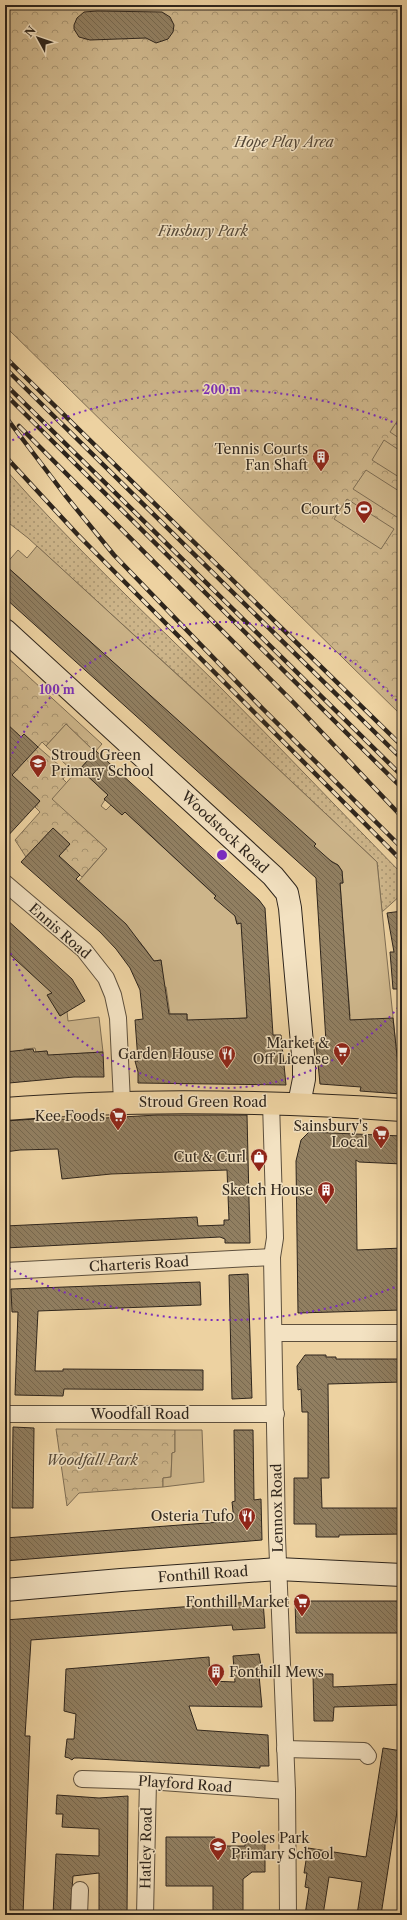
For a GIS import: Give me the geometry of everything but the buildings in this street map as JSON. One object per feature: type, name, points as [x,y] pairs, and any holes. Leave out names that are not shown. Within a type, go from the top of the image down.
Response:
[{"type":"main road","name":"Woodstock Road","points":[[5,630],[273,876],[287,893],[292,923],[304,1059],[304,1079],[299,1104]]},
{"type":"main road","name":"Stroud Green Road","points":[[5,1109],[122,1102],[271,1102],[402,1110]]},
{"type":"main road","name":"Fonthill Road","points":[[5,1590],[278,1569],[402,1575]]},
{"type":"street","name":"Ennis Road","points":[[5,883],[84,950],[106,978],[113,995],[118,1018],[122,1102]]},
{"type":"street","name":"Lennox Road","points":[[271,1102],[275,1238],[272,1257],[275,1333],[278,1569],[287,1791],[288,1915]]},
{"type":"street","name":"Charteris Road","points":[[5,1271],[272,1257]]},
{"type":"street","points":[[275,1333],[402,1333]]},
{"type":"street","name":"Woodfall Road","points":[[5,1414],[276,1414]]},
{"type":"street","points":[[285,1749],[364,1751],[368,1756]]},
{"type":"street","name":"Playford Road","points":[[82,1779],[148,1781],[287,1791]]},
{"type":"street","name":"Hatley Road","points":[[145,1915],[148,1781]]},
{"type":"street","points":[[79,1915],[80,1890]]},
{"type":"green space","name":"Finsbury Park","points":[[5,5],[402,5],[402,716],[5,326]]},
{"type":"green space","points":[[402,414],[402,440],[390,432]]},
{"type":"green space","points":[[384,440],[402,452],[402,479],[372,460]]},
{"type":"green space","points":[[5,469],[56,525],[241,708],[402,874],[402,894],[382,912],[377,862],[202,697],[28,538],[5,520]]},
{"type":"green space","points":[[366,470],[402,493],[402,516],[400,519],[353,489]]},
{"type":"green space","name":"Court 5","points":[[347,499],[394,529],[381,549],[334,519]]},
{"type":"green space","points":[[37,546],[208,703],[377,862],[396,1046],[374,1019],[346,1020],[350,1016],[340,883],[343,883],[342,871],[338,865],[312,849],[315,844],[5,565],[18,550],[27,558]]},
{"type":"green space","name":"Stroud Green Primary School","points":[[5,655],[102,744],[95,752],[66,724],[46,746],[42,742],[38,747],[68,773],[63,779],[67,783],[71,816],[107,849],[82,877],[59,856],[70,844],[53,828],[26,857],[15,840],[40,812],[35,807],[40,801],[26,788],[5,812],[5,782],[24,734],[19,740],[5,724]]},
{"type":"green space","points":[[66,724],[95,752],[80,769],[108,795],[101,806],[106,810],[111,805],[122,815],[125,812],[236,915],[237,924],[244,922],[247,1018],[209,1020],[188,1046],[187,1014],[170,1014],[166,987],[164,987],[161,960],[154,961],[128,929],[78,882],[107,849],[52,799],[75,773],[46,746]]},
{"type":"green space","points":[[5,950],[59,988],[48,995],[60,1016],[67,1011],[68,1021],[99,1017],[103,1052],[54,1055],[48,1058],[47,1051],[36,1052],[35,1048],[24,1049],[25,1058],[5,1054]]},
{"type":"green space","name":"Woodfall Park","points":[[56,1429],[175,1430],[175,1452],[172,1453],[171,1477],[163,1478],[163,1487],[79,1493],[67,1506]]},
{"type":"green space","points":[[175,1430],[202,1430],[204,1482],[163,1487],[163,1478],[171,1477],[172,1453],[175,1452]]},
{"type":"railway","points":[[5,357],[402,746]]},
{"type":"railway","points":[[5,368],[402,759]]},
{"type":"railway","points":[[5,384],[402,776]]},
{"type":"railway","points":[[5,394],[402,788]]},
{"type":"railway","points":[[5,416],[65,495],[114,555],[263,709],[402,848]]},
{"type":"railway","points":[[19,426],[294,703],[402,817]]},
{"type":"railway","points":[[5,456],[78,535],[402,861]]},
{"type":"place","name":"Tennis Courts Fan Shaft","points":[[321,472]]},
{"type":"place","name":"Court 5","points":[[364,524]]},
{"type":"place","name":"Stroud Green Primary School","points":[[38,778]]},
{"type":"place","name":"Market & Off License","points":[[342,1066]]},
{"type":"place","name":"Garden House","points":[[227,1069]]},
{"type":"place","name":"Kee Foods","points":[[118,1131]]},
{"type":"place","name":"Sainsbury's Local","points":[[381,1149]]},
{"type":"place","name":"Cut & Curl","points":[[259,1172]]},
{"type":"place","name":"Sketch House","points":[[326,1205]]},
{"type":"place","name":"Osteria Tufo","points":[[247,1531]]},
{"type":"place","name":"Fonthill Market","points":[[302,1617]]},
{"type":"place","name":"Fonthill Mews","points":[[216,1687]]},
{"type":"place","name":"Pooles Park Primary School","points":[[218,1861]]},
{"type":"park label","name":"Hope Play Area","points":[[284,142]]}]
